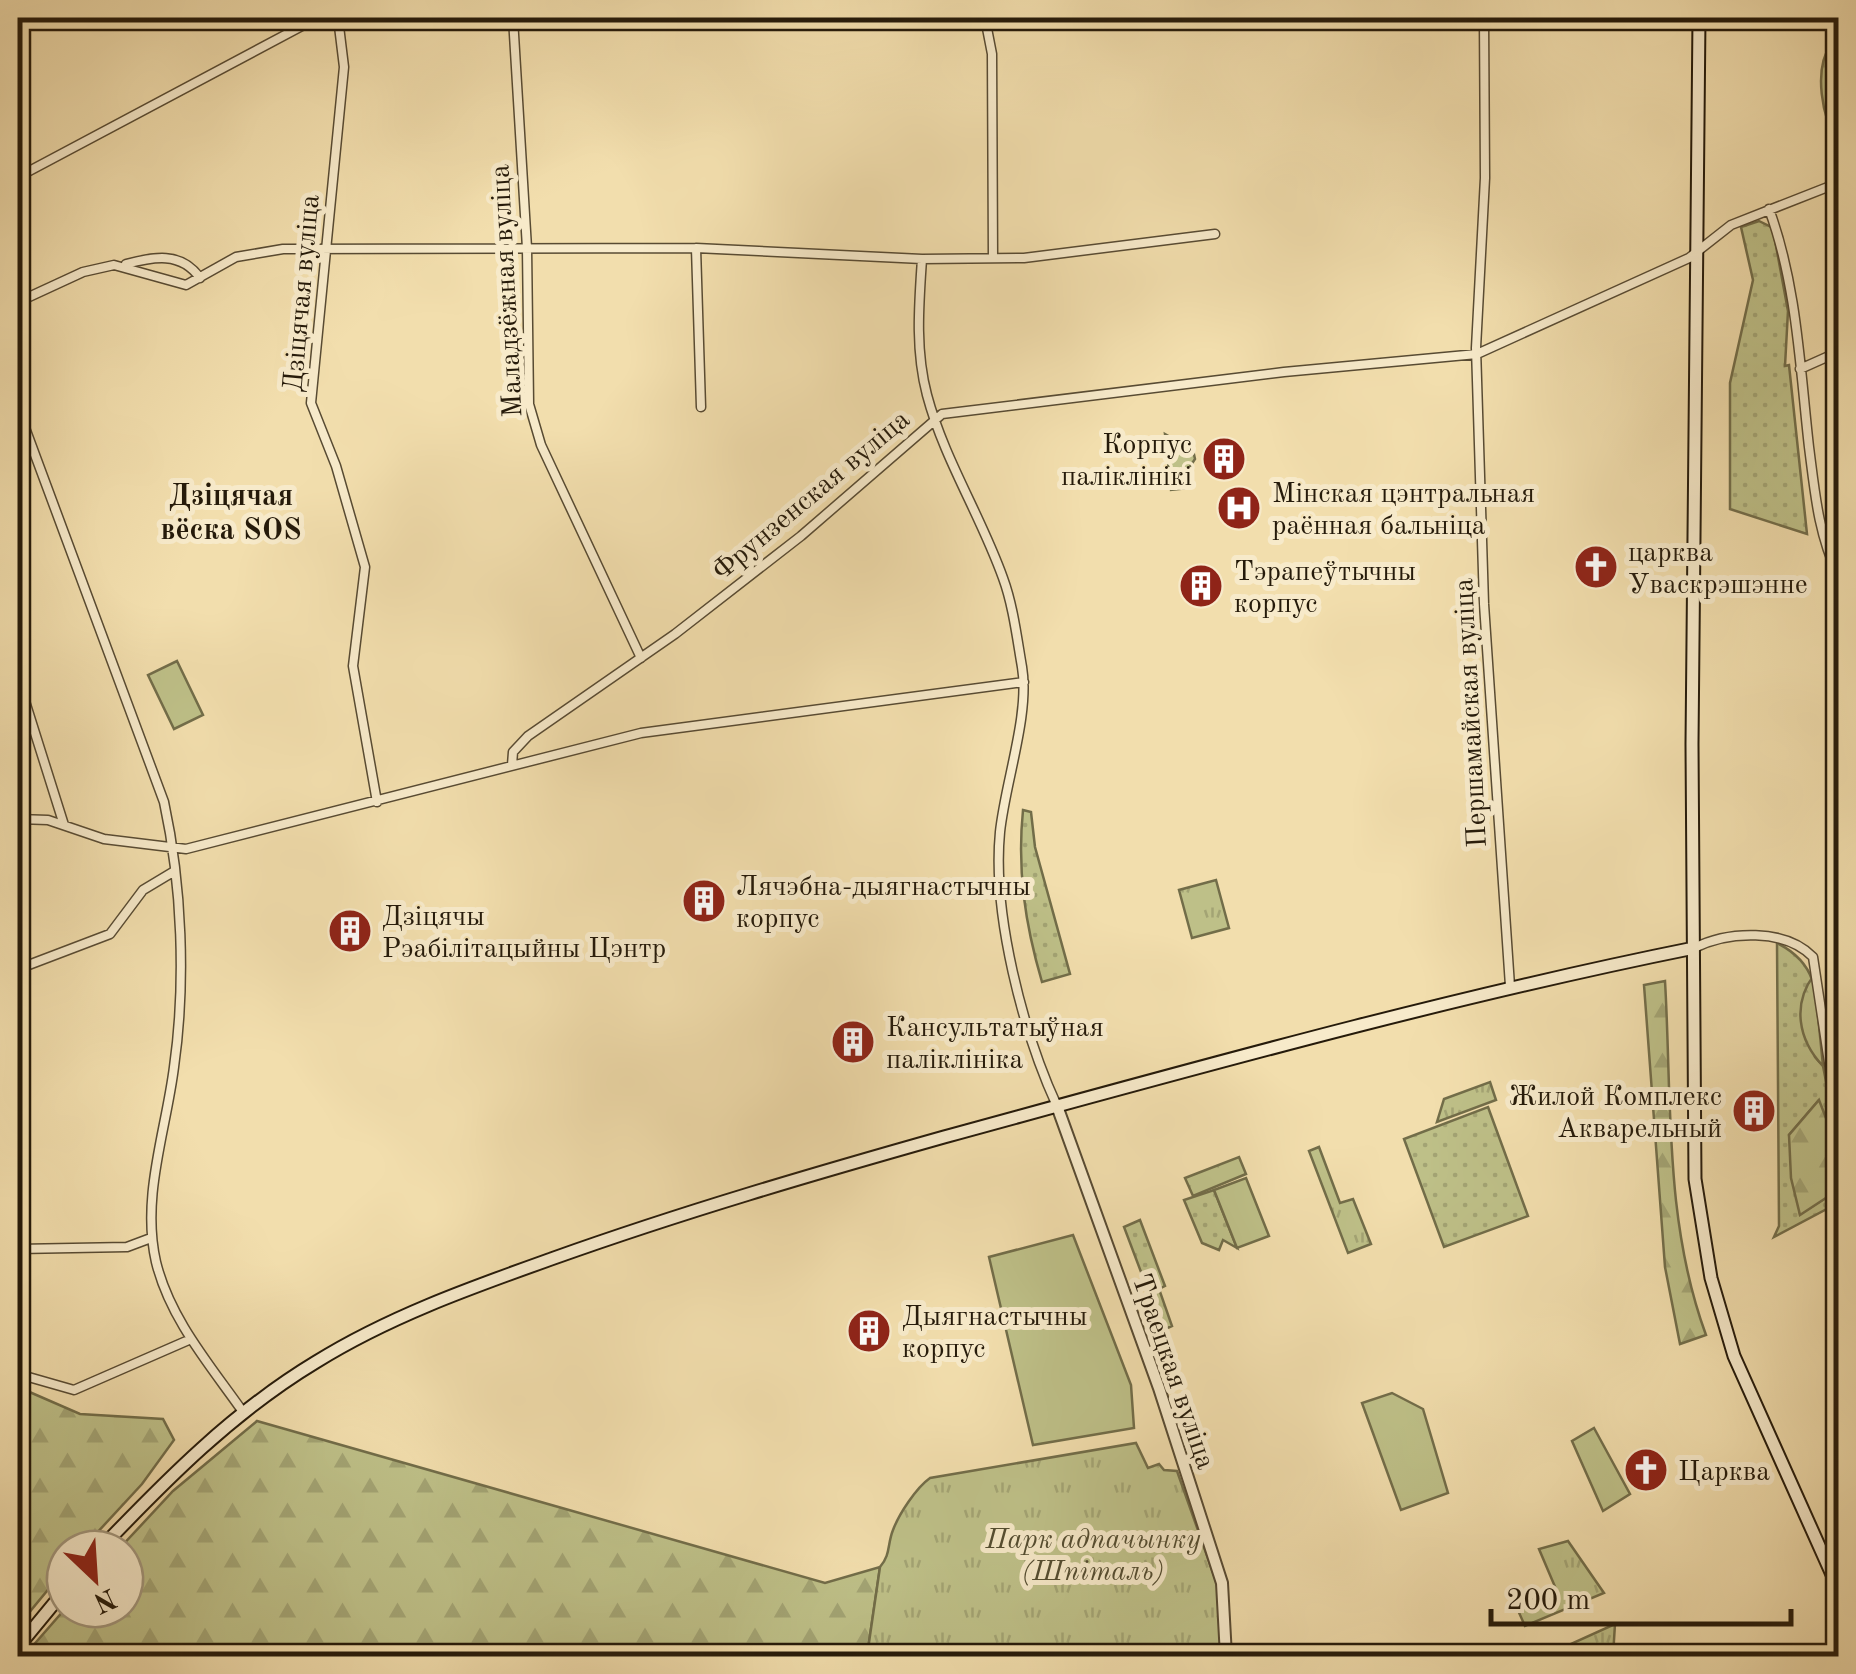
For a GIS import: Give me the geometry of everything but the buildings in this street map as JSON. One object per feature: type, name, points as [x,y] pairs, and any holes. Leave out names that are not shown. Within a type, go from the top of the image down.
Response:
[{"type":"main road","points":[[1699,18],[1693,1152],[1711,1278],[1734,1356],[1838,1588]]},
{"type":"main road","points":[[120,1529],[203,1444],[316,1362],[372,1331],[494,1279],[686,1212],[1058,1106],[1510,986],[1694,948]]},
{"type":"main road","points":[[18,1647],[45,1614]]},
{"type":"street","points":[[18,177],[317,18]]},
{"type":"street","name":"Дзіцячая вуліца","points":[[338,18],[344,67],[312,403],[336,466],[365,567],[353,666],[377,802]]},
{"type":"street","name":"Маладзёжная вуліца","points":[[513,18],[526,248],[528,394],[534,426],[641,658]]},
{"type":"street","points":[[985,18],[992,54],[993,258]]},
{"type":"street","name":"Першамайская вуліца","points":[[1484,18],[1485,178],[1477,354],[1484,604],[1510,986]]},
{"type":"street","name":"Фрунзенская вуліца","points":[[512,765],[514,752],[528,736],[641,658],[841,504],[936,418],[968,409],[1228,378],[1477,354],[1689,258],[1699,246],[1769,209],[1838,183]]},
{"type":"street","points":[[1769,209],[1784,256],[1821,539],[1838,575]]},
{"type":"street","points":[[121,265],[186,285],[248,253],[326,248],[696,248],[993,258],[1062,255],[1215,234]]},
{"type":"street","points":[[696,248],[701,407]]},
{"type":"street","points":[[18,302],[83,272],[169,258],[186,264],[200,278]]},
{"type":"street","points":[[922,258],[918,336],[926,392],[1002,574],[1024,682],[1000,836],[1000,891],[1009,951],[1058,1106]]},
{"type":"street","points":[[1800,369],[1838,352]]},
{"type":"street","points":[[18,409],[154,768],[171,850],[180,980],[176,1050],[153,1183],[151,1238],[171,1304],[243,1412]]},
{"type":"street","points":[[18,680],[64,825]]},
{"type":"street","points":[[18,819],[64,825],[104,839],[154,842],[171,850],[377,802],[641,733],[1024,682]]},
{"type":"street","points":[[18,969],[110,934],[143,890],[173,872]]},
{"type":"street","points":[[1694,948],[1714,938],[1748,936],[1790,940],[1813,958],[1838,1122]]},
{"type":"street","name":"Траецкая вуліца","points":[[1058,1106],[1159,1388],[1222,1582],[1226,1656]]},
{"type":"street","points":[[18,1248],[127,1247],[151,1238]]},
{"type":"street","points":[[18,1374],[74,1390],[115,1376],[191,1339]]},
{"type":"green space","points":[[1831,44],[1838,52],[1838,143],[1828,121],[1821,80]]},
{"type":"green space","points":[[1759,221],[1771,227],[1774,235],[1788,311],[1785,366],[1789,365],[1807,534],[1730,509],[1730,383],[1753,280],[1741,227]]},
{"type":"green space","points":[[1165,434],[1193,450],[1195,459],[1187,471],[1190,488],[1171,490]]},
{"type":"green space","points":[[177,661],[203,715],[174,729],[148,675]]},
{"type":"green space","points":[[1023,810],[1031,812],[1035,847],[1070,974],[1042,982],[1024,897]]},
{"type":"green space","points":[[1216,880],[1229,928],[1192,938],[1179,890]]},
{"type":"green space","points":[[1777,943],[1793,953],[1811,977],[1816,1006],[1815,1057],[1823,1066],[1838,1143],[1838,1149],[1818,1101],[1789,1135],[1800,1214],[1838,1190],[1838,1203],[1774,1237],[1779,1226]]},
{"type":"green space","points":[[1814,975],[1823,1066],[1808,1045],[1801,1022],[1803,998]]},
{"type":"green space","points":[[1665,981],[1676,1204],[1692,1292],[1706,1335],[1680,1344],[1665,1267],[1644,985]]},
{"type":"green space","points":[[1490,1082],[1496,1100],[1437,1122],[1444,1099]]},
{"type":"green space","points":[[1819,1100],[1838,1149],[1838,1190],[1800,1215],[1791,1178],[1789,1135]]},
{"type":"green space","points":[[1488,1107],[1528,1216],[1444,1247],[1404,1139]]},
{"type":"green space","points":[[1319,1147],[1340,1203],[1353,1199],[1371,1244],[1348,1253],[1309,1151]]},
{"type":"green space","points":[[1239,1157],[1246,1174],[1193,1196],[1185,1178]]},
{"type":"green space","points":[[1246,1178],[1269,1236],[1237,1248],[1214,1190]]},
{"type":"green space","points":[[1214,1190],[1237,1248],[1223,1240],[1219,1250],[1202,1243],[1184,1200]]},
{"type":"green space","points":[[1140,1220],[1165,1286],[1159,1289],[1172,1326],[1163,1330],[1124,1227]]},
{"type":"green space","points":[[1073,1235],[1131,1385],[1134,1428],[1033,1445],[989,1257]]},
{"type":"green space","points":[[18,1387],[80,1414],[163,1419],[174,1440],[142,1484],[100,1529],[45,1529],[45,1593],[18,1626]]},
{"type":"green space","points":[[1392,1393],[1423,1409],[1448,1493],[1401,1510],[1362,1403]]},
{"type":"green space","points":[[257,1421],[825,1583],[880,1567],[867,1656],[24,1656],[48,1629],[145,1629],[145,1529],[138,1529],[173,1491]]},
{"type":"green space","points":[[1594,1428],[1630,1494],[1603,1511],[1572,1441]]},
{"type":"green space","name":"Парк адпачынку (Шпіталь)","points":[[1136,1443],[1148,1468],[1159,1464],[1164,1470],[1177,1471],[1217,1584],[1221,1656],[867,1656],[880,1567],[893,1530],[908,1502],[930,1478]]},
{"type":"green space","points":[[1568,1541],[1604,1593],[1525,1626],[1516,1606],[1556,1589],[1539,1549]]},
{"type":"green space","points":[[1615,1624],[1613,1656],[1555,1656],[1553,1652]]},
{"type":"place","name":"Корпус паліклінікі","points":[[1224,459]]},
{"type":"place","name":"Мінская цэнтральная раённая бальніца","points":[[1239,508]]},
{"type":"place","name":"царква Уваскрэшэнне","points":[[1596,567]]},
{"type":"place","name":"Тэрапеўтычны корпус","points":[[1201,586]]},
{"type":"place","name":"Лячэбна-дыягнастычны корпус","points":[[704,901]]},
{"type":"place","name":"Дзіцячы Рэабілітацыйны Цэнтр","points":[[350,931]]},
{"type":"place","name":"Кансультатыўная паліклініка","points":[[853,1042]]},
{"type":"place","name":"Жилой Комплекс Акварельный","points":[[1754,1111]]},
{"type":"place","name":"Дыягнастычны корпус","points":[[869,1331]]},
{"type":"place","name":"Царква","points":[[1646,1470]]},
{"type":"district","name":"Дзіцячая вёска SOS","points":[[231,512]]}]
